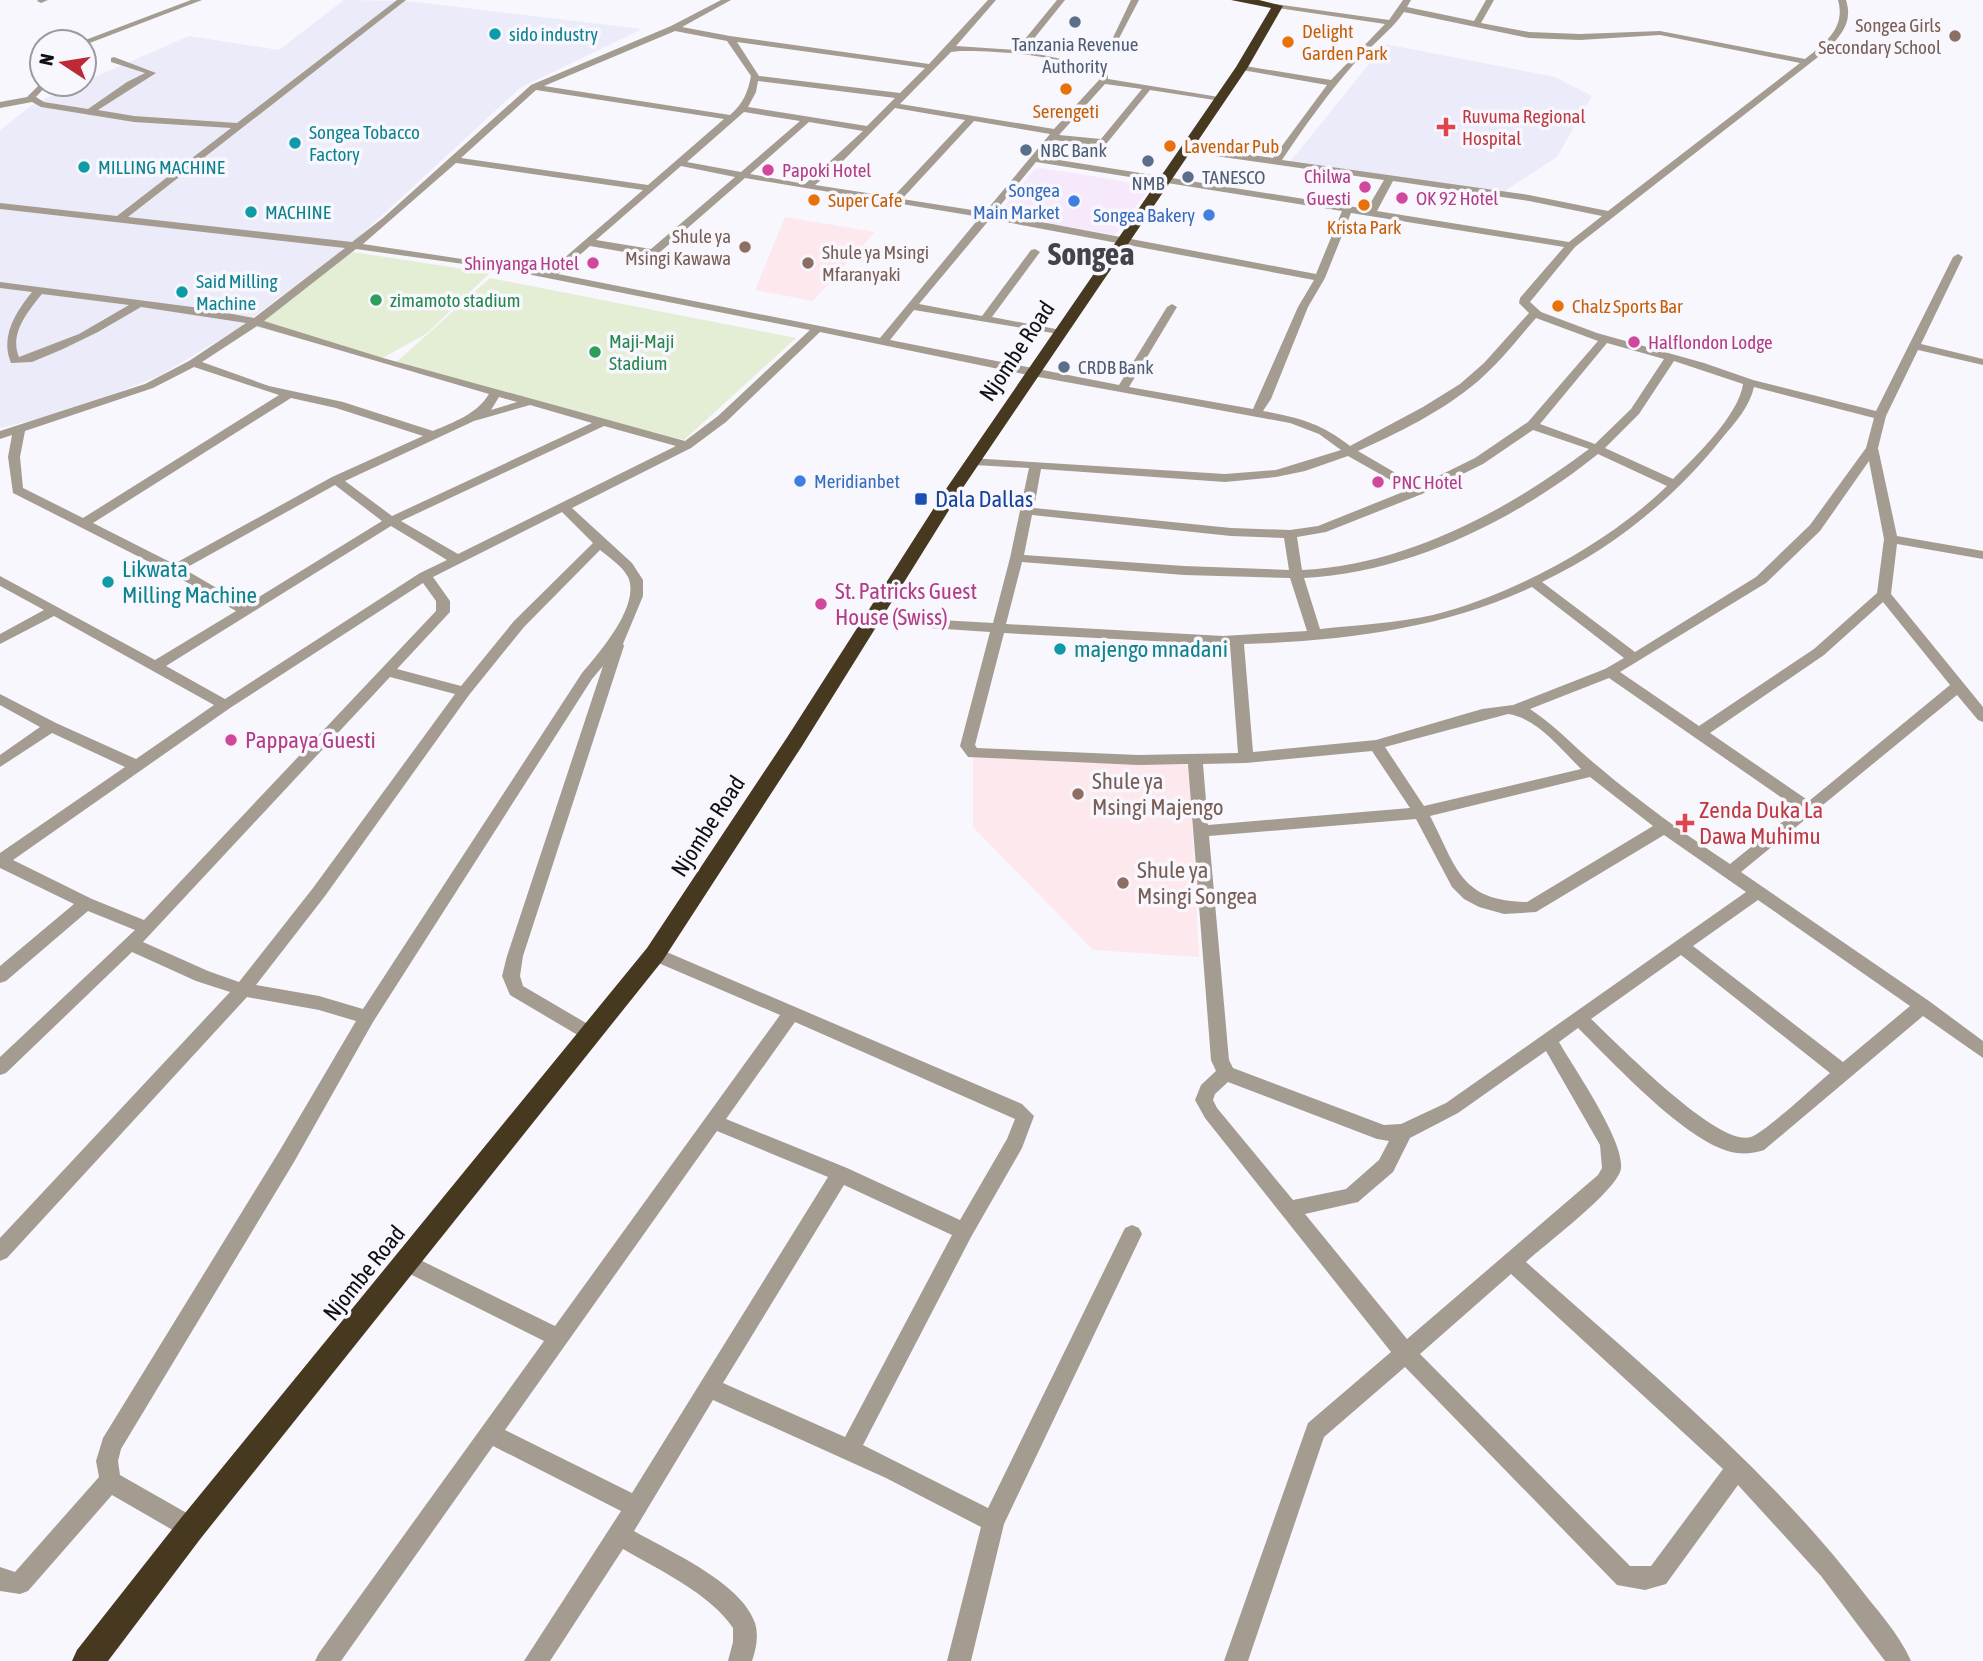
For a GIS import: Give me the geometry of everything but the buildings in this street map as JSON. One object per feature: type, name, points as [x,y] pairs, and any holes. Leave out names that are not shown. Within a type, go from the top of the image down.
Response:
[{"type":"highway","points":[[1236,0],[1278,6]]},
{"type":"highway","name":"Njombe Road","points":[[88,1661],[191,1528],[655,954],[974,461],[1187,149],[1278,6]]},
{"type":"street","points":[[98,37],[198,0]]},
{"type":"street","points":[[118,220],[402,0]]},
{"type":"street","points":[[0,435],[19,431],[149,386],[193,363],[256,322],[354,245],[534,87],[674,28],[727,0]]},
{"type":"street","points":[[807,187],[933,67],[992,0]]},
{"type":"street","points":[[1018,53],[1061,0]]},
{"type":"street","points":[[1112,44],[1135,0]]},
{"type":"street","points":[[1476,24],[1490,0]]},
{"type":"street","points":[[1842,0],[1846,19],[1844,26],[1810,62],[1571,245],[1525,298],[1524,303],[1534,314],[1605,339],[1749,382],[1880,416]]},
{"type":"street","points":[[1276,161],[1334,83],[1365,47],[1393,23],[1405,4],[1476,24],[1529,35],[1580,37],[1660,33],[1810,62]]},
{"type":"street","points":[[1278,6],[1393,23]]},
{"type":"street","points":[[674,28],[730,39],[933,67]]},
{"type":"street","points":[[550,275],[742,109],[752,92],[754,78],[730,39]]},
{"type":"street","points":[[883,341],[1054,134],[1106,76],[1100,69],[1018,53],[973,47],[948,50]]},
{"type":"street","points":[[90,112],[130,84],[152,73],[114,60]]},
{"type":"street","points":[[1242,66],[1334,83]]},
{"type":"street","points":[[754,78],[901,96]]},
{"type":"street","points":[[1103,81],[1221,98]]},
{"type":"street","points":[[534,87],[672,110],[734,117]]},
{"type":"street","points":[[892,106],[1098,143],[1104,141],[1147,88]]},
{"type":"street","points":[[0,105],[31,99],[41,104],[134,119],[239,126]]},
{"type":"street","points":[[742,109],[869,128]]},
{"type":"street","points":[[588,242],[652,253],[806,120]]},
{"type":"street","points":[[896,201],[970,120]]},
{"type":"street","points":[[1187,149],[1529,198],[1609,214]]},
{"type":"street","points":[[1034,159],[1571,245]]},
{"type":"street","points":[[454,160],[650,188]]},
{"type":"street","points":[[678,163],[807,187],[986,215],[1320,278]]},
{"type":"street","points":[[1371,212],[1390,178]]},
{"type":"street","points":[[0,206],[354,245],[550,275],[1033,373],[1255,413],[1311,425],[1418,491]]},
{"type":"street","points":[[1255,413],[1265,399],[1348,209]]},
{"type":"street","points":[[985,320],[1035,252]]},
{"type":"street","points":[[1036,465],[1017,558],[967,746],[973,753],[1125,760],[1246,758],[1376,745],[1482,714],[1516,709],[1610,672],[1761,580],[1815,528],[1872,448],[1880,416],[1958,257]]},
{"type":"street","points":[[0,285],[201,311],[256,322],[687,446]]},
{"type":"street","points":[[39,290],[10,327],[6,338],[5,347],[15,361],[28,360],[71,344],[99,330],[139,303]]},
{"type":"street","points":[[910,306],[1061,333]]},
{"type":"street","points":[[1122,389],[1172,307]]},
{"type":"street","points":[[974,461],[1252,478],[1304,468],[1351,452],[1434,406],[1471,381],[1534,314]]},
{"type":"street","points":[[146,928],[86,903],[0,861],[225,705],[425,576],[687,446],[722,419],[818,328]]},
{"type":"street","points":[[1026,511],[1231,532],[1290,534],[1321,529],[1418,491],[1479,461],[1532,425],[1605,339]]},
{"type":"street","points":[[1914,346],[1983,362]]},
{"type":"street","points":[[1017,558],[1207,572],[1296,575],[1335,572],[1388,561],[1508,509],[1541,491],[1622,427],[1645,398],[1670,358]]},
{"type":"street","points":[[193,363],[288,395],[340,405],[432,435]]},
{"type":"street","points":[[870,620],[996,630],[1237,640],[1315,634],[1444,616],[1533,581],[1621,528],[1675,485],[1729,421],[1746,394],[1749,382]]},
{"type":"street","points":[[464,422],[487,407],[496,392]]},
{"type":"street","points":[[85,523],[288,395]]},
{"type":"street","points":[[174,569],[336,480],[464,422],[532,401]]},
{"type":"street","points":[[156,666],[391,521],[605,421]]},
{"type":"street","points":[[1532,425],[1596,449],[1675,485]]},
{"type":"street","points":[[16,490],[14,457],[19,431]]},
{"type":"street","points":[[1698,733],[1754,698],[1831,643],[1884,594],[1891,539],[1872,448]]},
{"type":"street","points":[[336,480],[391,521],[456,559]]},
{"type":"street","points":[[0,495],[16,490],[174,569],[244,610]]},
{"type":"street","points":[[563,506],[627,566],[636,580],[636,596],[515,956],[512,976],[516,990],[592,1035]]},
{"type":"street","points":[[1290,534],[1296,575],[1315,634]]},
{"type":"street","points":[[1891,539],[1983,555]]},
{"type":"street","points":[[0,1252],[243,990],[464,692],[519,624],[600,543]]},
{"type":"street","points":[[0,1068],[146,928],[443,612],[443,601],[425,576]]},
{"type":"street","points":[[0,580],[225,705]]},
{"type":"street","points":[[1533,581],[1634,658]]},
{"type":"street","points":[[1884,594],[1983,717]]},
{"type":"street","points":[[0,640],[54,610]]},
{"type":"street","points":[[0,1578],[8,1583],[20,1583],[110,1482],[107,1461],[118,1432],[287,1156],[367,1017],[587,676],[620,638]]},
{"type":"street","points":[[1237,640],[1246,758]]},
{"type":"street","points":[[386,671],[464,692]]},
{"type":"street","points":[[1610,672],[1808,808]]},
{"type":"street","points":[[1731,873],[1808,808],[1863,768],[1957,687]]},
{"type":"street","points":[[0,699],[51,727],[136,766]]},
{"type":"street","points":[[1516,709],[1531,715],[1593,771],[1664,827],[1923,1006],[1983,1051]]},
{"type":"street","points":[[0,762],[51,727]]},
{"type":"street","points":[[1376,745],[1420,813],[1458,886],[1470,896],[1505,909],[1530,908],[1664,827]]},
{"type":"street","points":[[1195,759],[1220,1060],[1226,1073],[1373,1130],[1403,1132],[1452,1108],[1758,892]]},
{"type":"street","points":[[1201,831],[1420,813],[1593,771]]},
{"type":"street","points":[[0,976],[86,903]]},
{"type":"street","points":[[130,944],[202,976],[243,990],[319,1003],[367,1017]]},
{"type":"street","points":[[1681,946],[1843,1073]]},
{"type":"street","points":[[655,954],[1016,1109],[1024,1116],[1015,1142],[964,1231],[849,1451]]},
{"type":"street","points":[[1579,1018],[1676,1108],[1713,1136],[1733,1145],[1757,1144],[1923,1006]]},
{"type":"street","points":[[327,1661],[792,1012]]},
{"type":"street","points":[[1236,1661],[1316,1430],[1605,1181],[1612,1169],[1609,1144],[1548,1039]]},
{"type":"street","points":[[1226,1073],[1207,1090],[1204,1100],[1206,1105],[1406,1354],[1625,1577],[1645,1579],[1658,1576],[1737,1468]]},
{"type":"street","points":[[713,1122],[840,1174],[964,1231]]},
{"type":"street","points":[[1289,1209],[1351,1196],[1386,1166],[1403,1132]]},
{"type":"street","points":[[536,1661],[620,1535],[840,1174]]},
{"type":"street","points":[[959,1661],[993,1522],[1132,1234]]},
{"type":"street","points":[[1512,1262],[1737,1468],[1784,1517],[1843,1586],[1899,1661]]},
{"type":"street","points":[[407,1263],[560,1339]]},
{"type":"street","points":[[708,1387],[894,1470],[993,1522]]},
{"type":"street","points":[[491,1434],[636,1507]]},
{"type":"street","points":[[110,1482],[191,1528]]},
{"type":"street","points":[[620,1535],[686,1574],[735,1610],[744,1625],[744,1647],[740,1661]]},
{"type":"shaded area","points":[[344,0],[408,1],[642,29],[520,88],[351,244],[237,329],[161,375],[75,410],[0,428],[0,130],[35,103],[46,98],[98,98],[98,76],[189,36],[279,50]]},
{"type":"shaded area","name":"Ruvuma Regional Hospital","points":[[1385,44],[1555,77],[1592,96],[1557,157],[1503,192],[1290,162]]},
{"type":"shaded area","name":"Songea Main Market","points":[[1035,169],[1150,187],[1115,235],[997,215]]},
{"type":"shaded area","points":[[785,217],[875,232],[813,301],[755,290]]},
{"type":"shaded area","points":[[973,755],[1189,765],[1199,957],[1093,950],[973,827]]},
{"type":"green space","name":"zimamoto stadium","points":[[353,252],[490,273],[426,334],[379,360],[253,326]]},
{"type":"green space","name":"Maji-Maji Stadium","points":[[490,278],[796,338],[684,440],[392,366]]},
{"type":"place","name":"Tanzania Revenue Authority","points":[[1075,22]]},
{"type":"place","name":"sido industry","points":[[495,34]]},
{"type":"place","name":"Songea Girls Secondary School","points":[[1955,36]]},
{"type":"place","name":"Delight Garden Park","points":[[1288,42]]},
{"type":"place","name":"Serengeti","points":[[1066,89]]},
{"type":"place","name":"Ruvuma Regional Hospital","points":[[1446,127]]},
{"type":"place","name":"Songea Tobacco Factory","points":[[295,143]]},
{"type":"place","name":"Lavendar Pub","points":[[1170,146]]},
{"type":"place","name":"NBC Bank","points":[[1026,150]]},
{"type":"place","name":"NMB","points":[[1148,161]]},
{"type":"place","name":"MILLING MACHINE","points":[[84,167]]},
{"type":"place","name":"Papoki Hotel","points":[[768,170]]},
{"type":"place","name":"TANESCO","points":[[1188,177]]},
{"type":"place","name":"Chilwa Guesti","points":[[1365,187]]},
{"type":"place","name":"OK 92 Hotel","points":[[1402,198]]},
{"type":"place","name":"Super Cafe","points":[[814,200]]},
{"type":"place","name":"Songea Main Market","points":[[1074,201]]},
{"type":"place","name":"Krista Park","points":[[1364,205]]},
{"type":"place","name":"MACHINE","points":[[251,212]]},
{"type":"place","name":"Songea Bakery","points":[[1209,215]]},
{"type":"place","name":"Shule ya Msingi Kawawa","points":[[745,247]]},
{"type":"place","name":"Shinyanga Hotel","points":[[593,263]]},
{"type":"place","name":"Shule ya Msingi Mfaranyaki","points":[[808,263]]},
{"type":"place","name":"Said Milling Machine","points":[[182,292]]},
{"type":"place","name":"zimamoto stadium","points":[[376,300]]},
{"type":"place","name":"Chalz Sports Bar","points":[[1558,306]]},
{"type":"place","name":"Halflondon Lodge","points":[[1634,342]]},
{"type":"place","name":"Maji-Maji Stadium","points":[[595,352]]},
{"type":"place","name":"CRDB Bank","points":[[1064,367]]},
{"type":"place","name":"Meridianbet","points":[[800,481]]},
{"type":"place","name":"PNC Hotel","points":[[1378,482]]},
{"type":"place","name":"Dala Dallas","points":[[921,499]]},
{"type":"place","name":"Likwata Milling Machine","points":[[108,582]]},
{"type":"place","name":"St. Patricks Guest House (Swiss)","points":[[821,604]]},
{"type":"place","name":"majengo mnadani","points":[[1060,649]]},
{"type":"place","name":"Pappaya Guesti","points":[[231,740]]},
{"type":"place","name":"Shule ya Msingi Majengo","points":[[1078,794]]},
{"type":"place","name":"Zenda Duka La Dawa Muhimu","points":[[1685,823]]},
{"type":"place","name":"Shule ya Msingi Songea","points":[[1123,883]]},
{"type":"district","name":"Songea","points":[[1091,254]]}]
